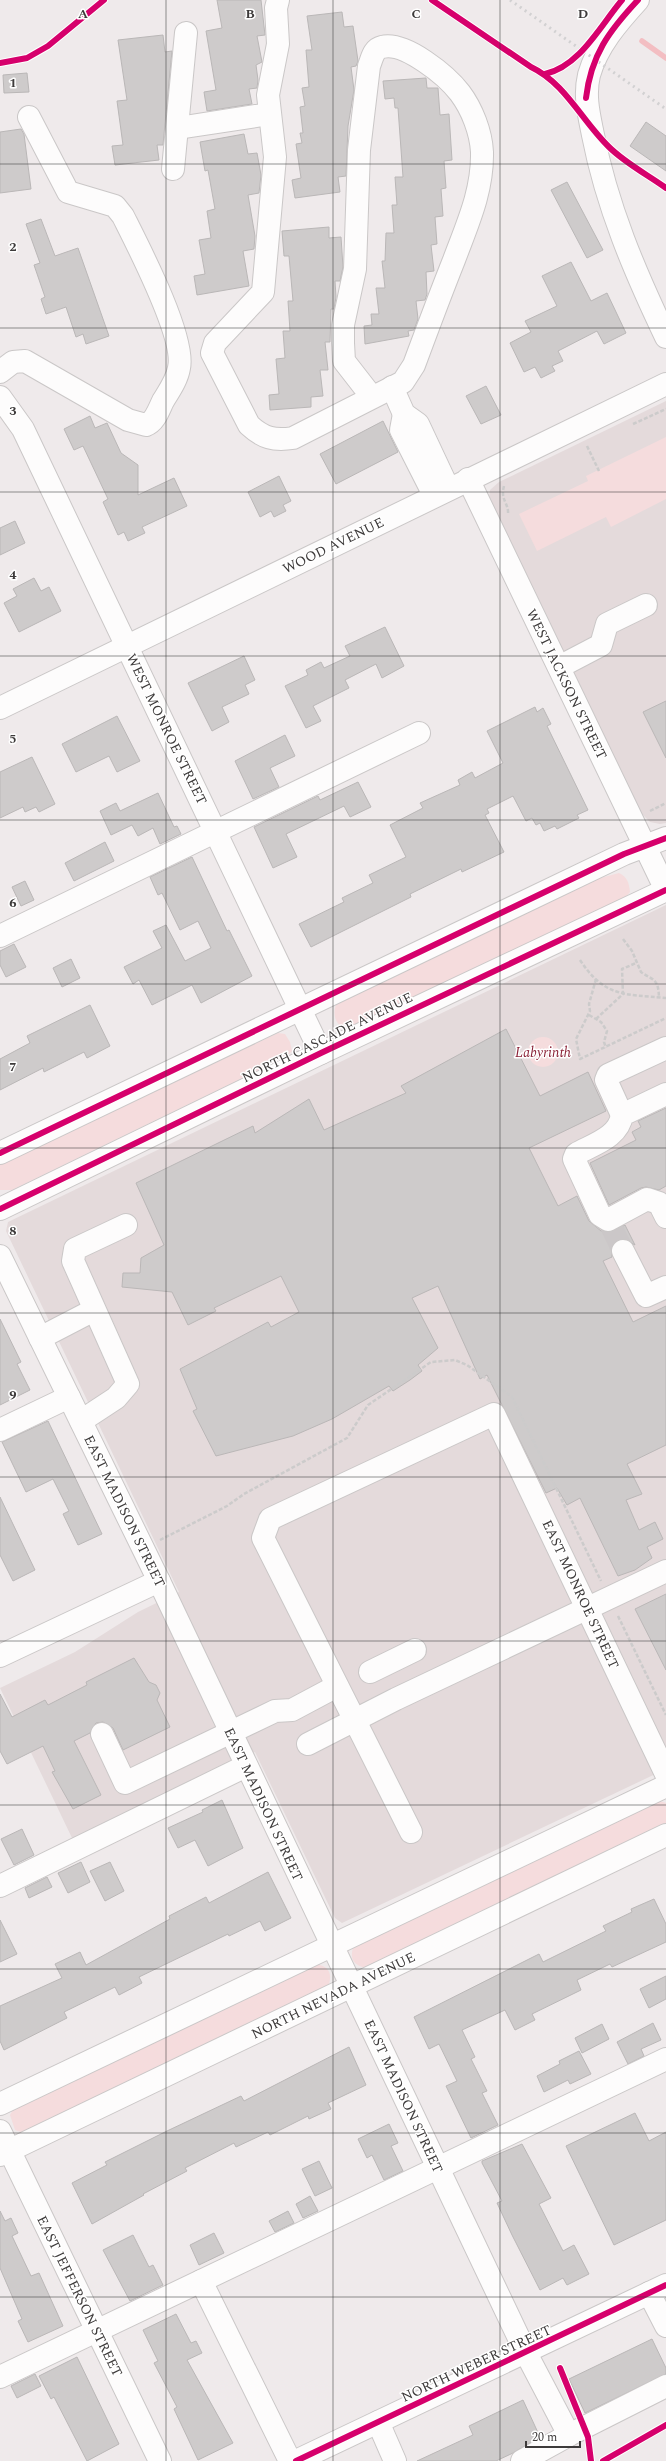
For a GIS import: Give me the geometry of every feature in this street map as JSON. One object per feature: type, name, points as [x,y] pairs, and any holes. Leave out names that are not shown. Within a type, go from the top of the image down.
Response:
[{"type":"street","points":[[278,0],[276,8],[278,44],[268,95],[275,158],[263,292],[215,343],[212,353],[249,425],[266,438],[278,440],[293,438],[403,382],[414,365],[478,196],[482,152],[478,131],[471,112],[451,83],[408,51],[393,46],[381,47],[373,53],[369,66],[359,150],[355,269],[343,325],[344,361],[372,397]]},
{"type":"street","points":[[638,0],[623,17],[601,48],[589,77],[586,98],[599,167],[618,227],[666,337]]},
{"type":"street","points":[[174,169],[186,33]]},
{"type":"street","points":[[178,128],[269,114]]},
{"type":"street","points":[[0,372],[13,362],[25,361],[128,420],[146,425],[153,420],[175,381],[180,367],[178,350],[166,307],[124,216],[115,206],[68,192],[29,117]]},
{"type":"street","name":"WOOD AVENUE","points":[[0,708],[441,492],[666,384]]},
{"type":"street","points":[[392,387],[404,414],[401,430],[441,492]]},
{"type":"street","name":"WEST MONROE STREET","points":[[4,402],[23,429],[216,830],[321,1053]]},
{"type":"street","name":"WEST JACKSON STREET","points":[[468,479],[666,890]]},
{"type":"street","points":[[559,667],[601,645],[607,624],[646,605]]},
{"type":"street","points":[[0,936],[216,830],[419,733]]},
{"type":"street","points":[[0,1153],[299,1008],[644,846],[666,838]]},
{"type":"street","name":"NORTH CASCADE AVENUE","points":[[0,1209],[321,1053],[666,890]]},
{"type":"street","points":[[666,1048],[608,1075],[606,1080],[622,1115],[616,1132],[576,1154],[574,1159],[600,1215],[609,1223],[647,1199],[659,1203],[666,1218]]},
{"type":"street","points":[[622,1115],[666,1094]]},
{"type":"street","points":[[81,1421],[116,1398],[128,1384],[94,1310],[87,1290],[72,1262],[75,1248],[126,1225]]},
{"type":"street","points":[[623,1251],[646,1296],[666,1286]]},
{"type":"street","name":"EAST MADISON STREET","points":[[0,1256],[159,1581],[331,1946],[526,2353],[569,2435]]},
{"type":"street","points":[[40,1338],[94,1310]]},
{"type":"street","points":[[0,1430],[69,1397]]},
{"type":"street","name":"EAST MONROE STREET","points":[[337,1686],[263,1538],[270,1519],[494,1414],[666,1774]]},
{"type":"street","points":[[308,1744],[354,1720],[666,1571]]},
{"type":"street","points":[[0,1656],[159,1581]]},
{"type":"street","points":[[370,1672],[415,1650]]},
{"type":"street","points":[[102,1734],[126,1783],[275,1711],[292,1710],[337,1686],[411,1832]]},
{"type":"street","points":[[0,1886],[246,1766]]},
{"type":"street","points":[[0,2104],[666,1786]]},
{"type":"street","name":"NORTH NEVADA AVENUE","points":[[3,2145],[351,1986],[666,1835]]},
{"type":"street","points":[[0,2377],[666,2059]]},
{"type":"street","name":"EAST JEFFERSON STREET","points":[[3,2145],[97,2331],[160,2461]]},
{"type":"street","points":[[201,2281],[290,2461]]},
{"type":"street","points":[[658,2289],[666,2326]]},
{"type":"street","name":"NORTH WEBER STREET","points":[[296,2461],[658,2289]]},
{"type":"street","points":[[522,2461],[569,2435],[666,2386]]},
{"type":"street","points":[[378,2422],[395,2461]]},
{"type":"path","points":[[630,426],[666,409]]},
{"type":"path","points":[[580,449],[594,442]]},
{"type":"path","points":[[587,446],[598,471]]},
{"type":"path","points":[[508,522],[508,510],[502,496],[504,485],[511,482]]},
{"type":"path","points":[[645,813],[666,803]]},
{"type":"path","points":[[623,939],[632,951],[641,972],[652,976],[659,987],[659,997]]},
{"type":"path","points":[[580,960],[591,976],[614,992],[666,998]]},
{"type":"path","points":[[596,1019],[623,994],[622,969],[636,963]]},
{"type":"path","points":[[596,979],[590,999],[589,1015],[576,1039],[580,1059],[606,1048],[666,1018]]},
{"type":"path","points":[[589,1015],[596,1019],[607,1030],[604,1042],[606,1048]]},
{"type":"path","points":[[157,1541],[227,1506],[244,1494],[348,1438],[368,1405],[431,1362],[455,1360],[467,1366],[512,1397],[666,1715]]},
{"type":"shaded area","points":[[666,401],[666,823],[660,824],[650,822],[640,812],[489,498],[490,490],[499,482]]},
{"type":"shaded area","points":[[666,905],[666,1769],[342,1923],[335,1918],[255,1752],[73,1840],[0,1688],[75,1652],[138,1612],[179,1592],[6,1231],[8,1222]]},
{"type":"green space","points":[[666,437],[666,499],[611,527],[606,517],[537,551],[519,514],[588,481],[586,476]]},
{"type":"green space","points":[[619,873],[626,878],[629,885],[630,892],[625,898],[352,1028],[342,1027],[336,1021],[335,1007],[337,1002],[589,881]]},
{"type":"green space","points":[[278,1033],[285,1034],[290,1042],[292,1051],[286,1057],[12,1190],[0,1190],[0,1164]]},
{"type":"green space","name":"Labyrinth","points":[[543,1037],[554,1041],[558,1052],[554,1063],[543,1067],[532,1063],[528,1052],[532,1041]]},
{"type":"green space","points":[[657,1800],[666,1803],[666,1826],[367,1968],[356,1964],[352,1958],[354,1946]]},
{"type":"green space","points":[[315,1964],[324,1966],[329,1971],[330,1978],[328,1987],[24,2133],[15,2130],[10,2115],[14,2108]]},
{"type":"building","points":[[217,0],[261,0],[265,35],[257,36],[262,62],[256,65],[258,80],[257,88],[249,89],[252,104],[207,111],[204,92],[216,90],[206,31],[222,28]]},
{"type":"building","points":[[342,12],[344,27],[353,26],[358,61],[356,66],[351,67],[354,90],[348,126],[346,176],[338,177],[340,192],[295,198],[292,180],[301,178],[296,144],[302,143],[300,133],[303,133],[300,107],[305,106],[302,88],[309,87],[306,50],[312,50],[307,16]]},
{"type":"building","points":[[163,35],[165,52],[172,51],[163,145],[157,145],[159,160],[115,165],[112,146],[123,145],[117,101],[127,100],[118,40]]},
{"type":"building","points":[[27,73],[29,92],[4,93],[3,75]]},
{"type":"building","points":[[426,78],[427,88],[438,88],[440,115],[449,114],[452,160],[444,161],[446,188],[441,189],[443,216],[435,217],[437,244],[431,245],[434,271],[426,272],[427,294],[425,300],[416,301],[418,319],[414,330],[408,331],[409,336],[365,344],[364,326],[372,325],[371,314],[379,314],[376,288],[385,288],[382,261],[385,261],[386,233],[394,233],[392,205],[397,205],[395,177],[403,177],[398,108],[395,108],[394,98],[385,99],[383,81]]},
{"type":"building","points":[[646,122],[666,136],[666,171],[630,146]]},
{"type":"building","points":[[21,129],[24,134],[31,189],[0,193],[0,132]]},
{"type":"building","points":[[244,134],[248,154],[257,153],[261,175],[259,193],[248,195],[255,236],[254,249],[243,251],[249,286],[197,295],[194,276],[205,274],[199,240],[211,238],[207,211],[215,209],[208,170],[205,171],[200,142]]},
{"type":"building","points":[[567,182],[603,250],[587,258],[551,190]]},
{"type":"building","points":[[41,219],[55,256],[78,248],[109,336],[86,344],[83,334],[76,337],[66,307],[46,314],[41,299],[45,297],[34,265],[40,263],[26,224]]},
{"type":"building","points":[[329,227],[329,238],[341,237],[343,267],[340,281],[335,281],[336,297],[334,309],[331,309],[330,342],[325,342],[328,370],[320,370],[323,396],[311,397],[311,407],[270,410],[269,395],[279,394],[276,359],[285,358],[283,331],[290,331],[288,301],[293,301],[289,256],[284,256],[282,231]]},
{"type":"building","points":[[571,262],[591,301],[607,293],[626,333],[604,344],[597,331],[558,351],[563,361],[552,366],[555,371],[541,378],[535,367],[524,372],[510,343],[531,332],[525,321],[557,306],[542,276]]},
{"type":"building","points":[[486,386],[501,415],[481,424],[466,396]]},
{"type":"building","points":[[90,416],[95,428],[107,423],[121,453],[138,465],[138,495],[174,478],[187,506],[142,527],[145,533],[128,541],[124,532],[118,535],[103,502],[108,499],[83,446],[74,450],[64,429]]},
{"type":"building","points":[[383,421],[398,452],[336,484],[320,454]]},
{"type":"building","points":[[279,476],[291,501],[283,505],[286,511],[274,517],[271,511],[260,517],[248,492]]},
{"type":"building","points":[[15,521],[25,543],[0,555],[0,528]]},
{"type":"building","points":[[34,578],[41,591],[49,587],[61,611],[19,632],[4,603],[17,596],[13,589]]},
{"type":"building","points":[[385,627],[404,666],[382,678],[376,664],[345,680],[349,688],[313,706],[321,721],[306,728],[285,686],[308,675],[306,670],[321,662],[324,668],[350,656],[345,646]]},
{"type":"building","points":[[244,656],[255,680],[245,685],[249,694],[222,707],[229,722],[212,731],[188,683]]},
{"type":"building","points":[[666,701],[666,758],[643,712]]},
{"type":"building","points":[[535,707],[537,712],[543,708],[551,724],[547,726],[588,810],[577,815],[579,818],[557,829],[555,826],[544,831],[540,823],[536,825],[532,818],[526,821],[513,796],[487,809],[489,813],[485,815],[504,852],[462,872],[461,869],[410,894],[411,897],[311,947],[299,924],[344,902],[342,898],[373,883],[369,875],[406,857],[390,825],[423,808],[420,803],[460,785],[458,780],[472,772],[475,778],[503,763],[487,731]]},
{"type":"building","points":[[117,716],[140,761],[117,772],[109,756],[76,772],[62,744]]},
{"type":"building","points":[[285,735],[295,756],[270,768],[279,787],[253,799],[235,761]]},
{"type":"building","points":[[32,757],[55,804],[39,812],[36,807],[25,812],[23,807],[0,818],[0,772]]},
{"type":"building","points":[[358,782],[371,807],[350,817],[344,806],[286,834],[297,857],[273,868],[254,827],[318,796],[320,800]]},
{"type":"building","points":[[158,793],[174,827],[177,826],[181,834],[160,844],[153,828],[138,836],[132,825],[111,835],[100,811],[116,803],[120,811]]},
{"type":"building","points":[[105,842],[114,861],[74,881],[65,863]]},
{"type":"building","points":[[192,857],[227,931],[229,930],[252,976],[201,1003],[192,985],[152,1005],[139,980],[133,984],[124,967],[162,948],[153,931],[166,925],[185,961],[211,948],[198,921],[180,930],[162,893],[158,895],[150,877]]},
{"type":"building","points":[[25,881],[34,900],[21,906],[12,887]]},
{"type":"building","points":[[14,944],[26,967],[6,977],[0,965],[0,951]]},
{"type":"building","points":[[71,959],[80,978],[62,987],[53,968]]},
{"type":"building","points":[[90,1005],[110,1046],[87,1058],[84,1052],[44,1072],[43,1068],[0,1090],[0,1059],[30,1043],[27,1036]]},
{"type":"building","points":[[506,1029],[540,1096],[588,1072],[606,1111],[529,1148],[558,1206],[577,1196],[589,1221],[601,1231],[614,1231],[625,1225],[635,1245],[624,1239],[618,1240],[612,1245],[612,1257],[603,1261],[633,1322],[666,1306],[666,1445],[627,1464],[642,1494],[626,1500],[639,1530],[655,1522],[663,1539],[647,1547],[652,1558],[635,1570],[618,1576],[580,1498],[567,1505],[557,1488],[546,1493],[487,1375],[480,1379],[438,1286],[412,1298],[438,1348],[418,1365],[422,1371],[393,1391],[389,1386],[332,1419],[293,1436],[216,1456],[193,1411],[197,1409],[180,1369],[268,1322],[271,1327],[299,1312],[281,1276],[214,1308],[216,1311],[188,1325],[172,1292],[122,1287],[123,1273],[140,1273],[141,1258],[164,1245],[136,1183],[253,1126],[255,1133],[309,1099],[324,1130],[406,1093],[401,1086]]},
{"type":"building","points":[[666,1108],[666,1186],[659,1190],[646,1187],[641,1188],[609,1205],[590,1163],[636,1140],[632,1132],[641,1127],[638,1121]]},
{"type":"building","points":[[0,1319],[21,1362],[17,1364],[30,1390],[0,1405]]},
{"type":"building","points":[[48,1421],[102,1534],[78,1545],[63,1514],[69,1511],[53,1479],[26,1492],[2,1442]]},
{"type":"building","points":[[0,1497],[35,1570],[13,1581],[0,1555]]},
{"type":"building","points":[[666,1594],[666,1670],[635,1609]]},
{"type":"building","points":[[134,1658],[149,1682],[156,1685],[160,1693],[157,1700],[170,1727],[123,1750],[113,1728],[103,1722],[96,1723],[90,1733],[74,1741],[101,1795],[73,1809],[52,1772],[55,1771],[43,1746],[7,1764],[0,1751],[0,1694],[12,1717],[45,1700],[48,1705],[87,1685],[86,1682]]},
{"type":"building","points":[[222,1800],[243,1848],[208,1866],[195,1840],[178,1848],[168,1828],[203,1812],[202,1810]]},
{"type":"building","points":[[22,1829],[34,1855],[14,1865],[1,1839]]},
{"type":"building","points":[[81,1862],[90,1882],[68,1893],[58,1873]]},
{"type":"building","points":[[110,1862],[124,1891],[105,1901],[90,1871]]},
{"type":"building","points":[[268,1872],[291,1918],[265,1931],[260,1921],[229,1936],[228,1934],[139,1977],[142,1983],[119,1995],[115,1987],[64,2012],[67,2018],[4,2050],[0,2041],[0,2006],[62,1978],[55,1964],[80,1952],[86,1965],[170,1919],[169,1916],[206,1897],[209,1903]]},
{"type":"building","points":[[47,1877],[52,1887],[29,1898],[25,1888]]},
{"type":"building","points":[[654,1899],[666,1924],[666,1942],[612,1967],[610,1964],[577,1980],[581,1990],[532,2014],[535,2020],[515,2030],[505,2010],[462,2030],[475,2057],[471,2059],[487,2091],[482,2093],[498,2125],[471,2138],[446,2086],[457,2081],[439,2044],[429,2049],[414,2017],[539,1954],[543,1962],[606,1931],[603,1926],[632,1912],[631,1909]]},
{"type":"building","points":[[0,1920],[17,1954],[0,1962]]},
{"type":"building","points":[[666,1976],[666,1999],[649,2008],[640,1989]]},
{"type":"building","points":[[653,2023],[661,2040],[641,2049],[644,2056],[628,2064],[617,2042]]},
{"type":"building","points":[[602,2024],[609,2039],[582,2053],[575,2038]]},
{"type":"building","points":[[349,2047],[366,2085],[328,2103],[331,2109],[309,2119],[308,2116],[270,2135],[268,2132],[236,2147],[234,2143],[185,2168],[187,2171],[143,2194],[144,2195],[92,2224],[72,2183],[107,2165],[105,2162],[167,2131],[241,2096],[244,2101]]},
{"type":"building","points":[[579,2051],[591,2074],[570,2084],[568,2080],[544,2092],[537,2076],[560,2064],[559,2061]]},
{"type":"building","points":[[635,2113],[649,2141],[666,2132],[666,2220],[614,2245],[566,2146]]},
{"type":"building","points":[[389,2124],[398,2143],[391,2146],[403,2171],[384,2180],[372,2155],[367,2158],[358,2139]]},
{"type":"building","points":[[522,2144],[551,2198],[539,2204],[563,2251],[574,2245],[589,2274],[567,2285],[563,2278],[540,2290],[497,2203],[502,2201],[482,2163],[482,2161]]},
{"type":"building","points":[[319,2161],[332,2188],[315,2196],[302,2169]]},
{"type":"building","points":[[310,2196],[318,2211],[303,2218],[296,2204]]},
{"type":"building","points":[[0,2211],[5,2221],[11,2218],[18,2233],[12,2236],[31,2276],[39,2273],[63,2326],[28,2342],[18,2321],[22,2319],[0,2268]]},
{"type":"building","points":[[288,2211],[294,2223],[275,2232],[269,2221]]},
{"type":"building","points":[[214,2233],[224,2253],[199,2265],[190,2245]]},
{"type":"building","points":[[133,2235],[149,2267],[153,2265],[163,2285],[130,2301],[103,2250]]},
{"type":"building","points":[[176,2314],[191,2343],[196,2341],[202,2353],[187,2360],[233,2443],[198,2460],[174,2409],[177,2407],[154,2363],[158,2361],[143,2330]]},
{"type":"building","points":[[652,2339],[666,2368],[666,2374],[585,2413],[569,2379]]},
{"type":"building","points":[[77,2357],[119,2444],[87,2461],[54,2397],[51,2399],[39,2376]]},
{"type":"building","points":[[35,2374],[41,2386],[17,2398],[11,2386]]},
{"type":"building","points":[[523,2400],[540,2437],[513,2453],[496,2461],[417,2461],[473,2435],[469,2426]]},
{"type":"waterway","points":[[642,41],[666,58]]},
{"type":"tunnel","points":[[611,1226],[623,1251]]},
{"type":"railway","points":[[510,0],[666,109]]},
{"type":"cycle path","points":[[0,63],[27,58],[48,46],[104,0]]},
{"type":"cycle path","points":[[432,0],[543,74],[564,92],[599,137],[615,153],[666,188]]},
{"type":"cycle path","points":[[545,74],[557,70],[569,63],[579,54],[622,0]]},
{"type":"cycle path","points":[[586,98],[592,69],[603,44],[618,22],[638,0]]},
{"type":"cycle path","points":[[0,1153],[624,854],[666,838]]},
{"type":"cycle path","points":[[0,1209],[321,1053],[666,890]]},
{"type":"cycle path","points":[[296,2461],[666,2285]]},
{"type":"cycle path","points":[[560,2368],[588,2437],[591,2461]]},
{"type":"cycle path","points":[[603,2461],[666,2425]]}]
